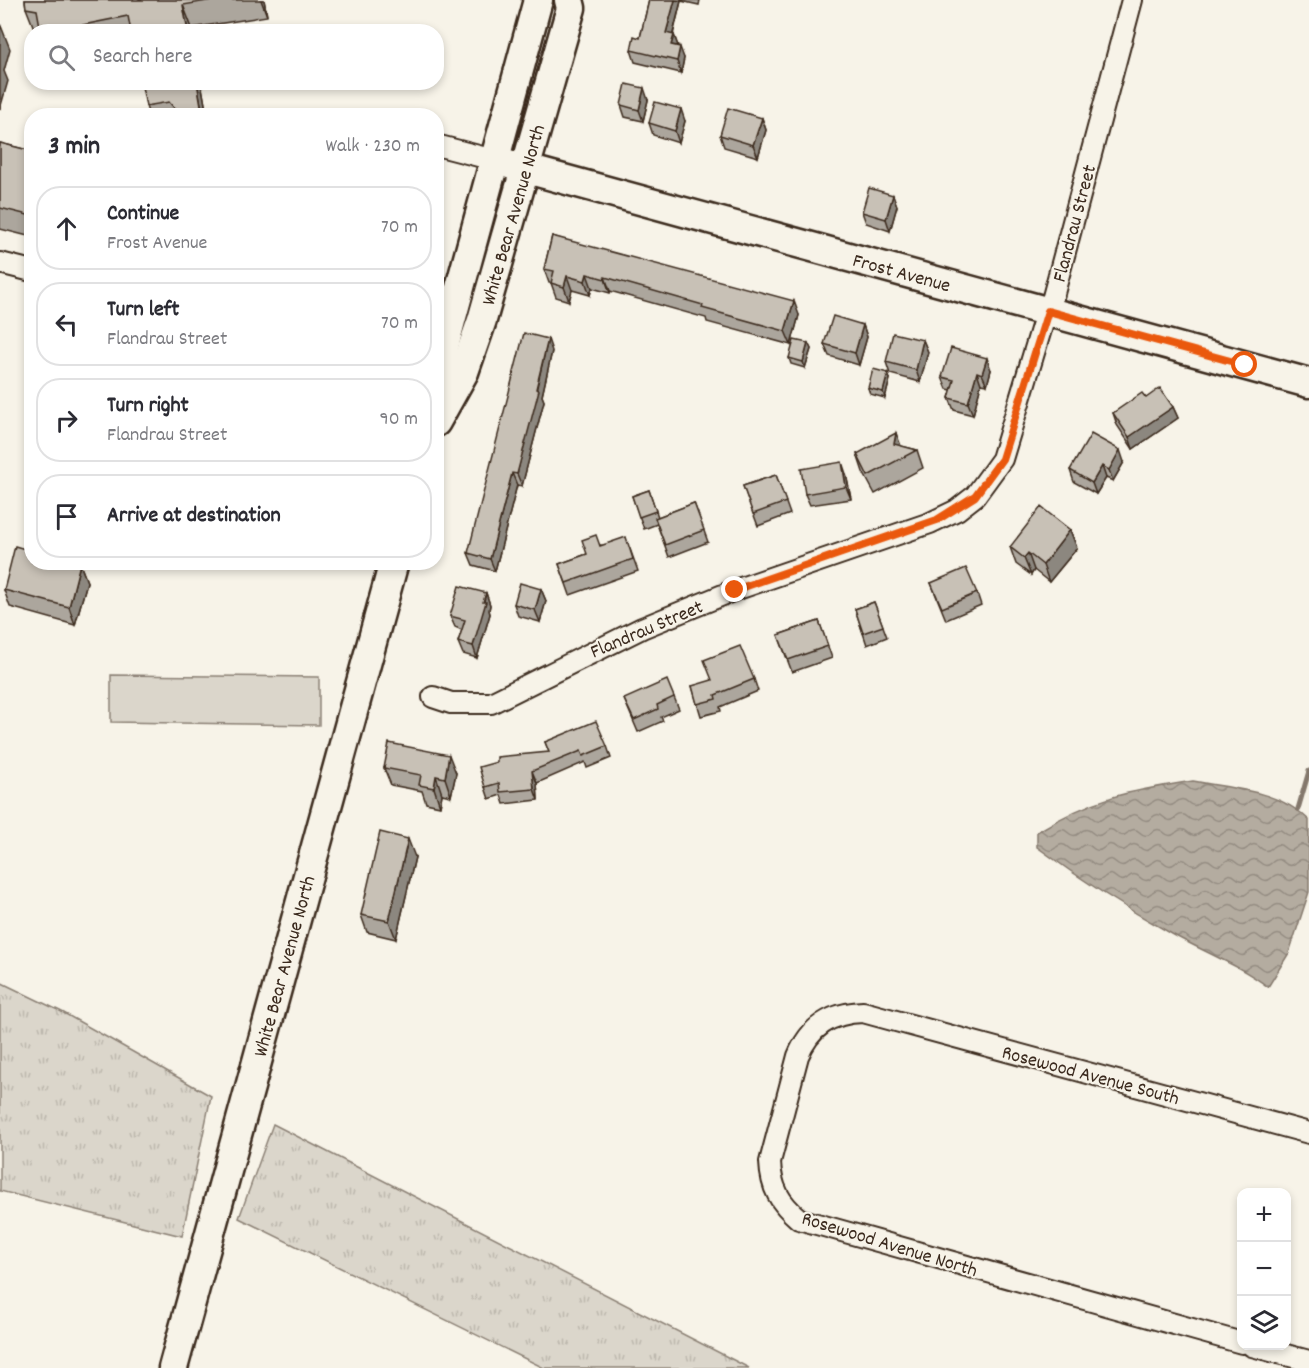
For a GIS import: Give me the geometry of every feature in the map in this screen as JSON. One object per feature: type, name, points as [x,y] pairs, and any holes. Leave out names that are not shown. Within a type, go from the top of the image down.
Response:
[{"type":"main road","name":"White Bear Avenue North","points":[[444,346],[538,0]]},
{"type":"main road","name":"White Bear Avenue North","points":[[444,408],[464,372],[527,169],[572,8],[569,0]]},
{"type":"main road","name":"Frost Avenue","points":[[494,160],[1309,383]]},
{"type":"main road","name":"White Bear Avenue North","points":[[172,1368],[392,570]]},
{"type":"street","name":"Flandrau Street","points":[[433,697],[451,703],[491,703],[652,624],[756,583],[937,520],[957,510],[990,479],[1002,459],[1048,311],[1132,0]]},
{"type":"street","points":[[444,147],[494,160]]},
{"type":"street","points":[[0,263],[24,269]]},
{"type":"street","name":"Rosewood Avenue North","points":[[872,1014],[846,1013],[830,1018],[815,1028],[804,1041],[770,1162],[771,1179],[776,1194],[786,1208],[799,1218],[814,1225],[1237,1342]]},
{"type":"street","name":"Rosewood Avenue South","points":[[872,1014],[1309,1133]]},
{"type":"street","points":[[1267,1350],[1309,1361]]},
{"type":"green space","points":[[111,675],[319,677],[319,725],[111,722]]},
{"type":"green space","points":[[0,982],[62,1012],[211,1096],[182,1236],[0,1191]]},
{"type":"green space","points":[[273,1124],[749,1368],[544,1368],[239,1218]]},
{"type":"water","points":[[1193,781],[1255,792],[1270,797],[1284,802],[1309,820],[1309,892],[1289,953],[1268,987],[1245,972],[1137,914],[1086,882],[1037,847],[1037,832],[1076,811],[1131,792]]},
{"type":"building","points":[[25,0],[213,0],[183,5],[187,24],[130,24],[128,16],[88,24],[40,24],[37,10],[26,8]]},
{"type":"building","points":[[649,0],[675,0],[666,33],[674,35],[671,45],[680,47],[677,61],[631,50],[634,36],[640,38]]},
{"type":"building","points":[[626,84],[644,88],[639,110],[621,105]]},
{"type":"building","points":[[143,90],[198,90],[201,108],[174,108],[169,102],[146,106]]},
{"type":"building","points":[[655,102],[681,109],[675,131],[649,123]]},
{"type":"building","points":[[728,108],[762,118],[753,145],[720,135]]},
{"type":"building","points":[[0,143],[24,149],[24,214],[0,208]]},
{"type":"building","points":[[869,188],[893,195],[886,219],[862,212]]},
{"type":"building","points":[[552,236],[794,301],[785,331],[702,308],[703,305],[605,277],[605,279],[587,274],[585,281],[567,276],[564,287],[551,283],[554,271],[544,269]]},
{"type":"building","points":[[833,316],[863,325],[855,353],[824,344]]},
{"type":"building","points":[[524,333],[548,339],[536,389],[539,390],[517,474],[512,473],[490,559],[468,553]]},
{"type":"building","points":[[893,333],[923,340],[916,370],[886,362]]},
{"type":"building","points":[[794,340],[808,343],[803,362],[789,358]]},
{"type":"building","points":[[951,348],[987,358],[982,374],[977,372],[968,403],[949,398],[954,380],[942,377]]},
{"type":"building","points":[[873,369],[888,373],[883,392],[868,388]]},
{"type":"building","points":[[1160,388],[1173,407],[1129,437],[1113,413],[1142,393],[1146,398]]},
{"type":"building","points":[[896,433],[894,444],[917,450],[868,476],[857,454]]},
{"type":"building","points":[[1091,434],[1120,450],[1109,470],[1102,466],[1092,483],[1070,470]]},
{"type":"building","points":[[842,462],[846,487],[805,494],[801,469]]},
{"type":"building","points":[[776,475],[786,502],[753,514],[743,486]]},
{"type":"building","points":[[649,490],[656,511],[639,517],[632,496]]},
{"type":"building","points":[[694,503],[704,530],[665,545],[655,518]]},
{"type":"building","points":[[1041,507],[1070,530],[1043,565],[1028,553],[1024,558],[1010,547]]},
{"type":"building","points":[[596,535],[600,546],[626,537],[633,559],[566,583],[559,564],[587,554],[582,540]]},
{"type":"building","points":[[15,546],[24,549],[24,570],[78,570],[69,607],[4,590]]},
{"type":"building","points":[[966,568],[977,593],[942,608],[931,583]]},
{"type":"building","points":[[520,583],[541,589],[535,610],[514,604]]},
{"type":"building","points":[[459,586],[486,593],[483,602],[486,602],[473,646],[458,642],[465,620],[450,616]]},
{"type":"building","points":[[874,602],[883,626],[863,633],[855,609]]},
{"type":"building","points":[[819,621],[828,646],[788,660],[778,635]]},
{"type":"building","points":[[740,646],[754,679],[715,695],[716,699],[697,704],[692,686],[712,680],[704,660]]},
{"type":"building","points":[[667,680],[674,697],[657,705],[658,709],[634,720],[624,699]]},
{"type":"building","points":[[596,721],[607,746],[583,756],[581,751],[532,771],[534,789],[500,792],[499,783],[485,787],[479,767],[497,762],[497,757],[549,752],[545,742]]},
{"type":"building","points":[[389,743],[449,755],[445,778],[436,776],[434,788],[419,785],[421,775],[384,768]]},
{"type":"building","points":[[380,832],[408,839],[389,921],[361,915]]},
{"type":"waterway","points":[[1298,809],[1309,771]]},
{"type":"route","points":[[735,590],[937,520],[957,510],[975,496],[990,479],[1002,459],[1048,311],[1245,365]]}]
